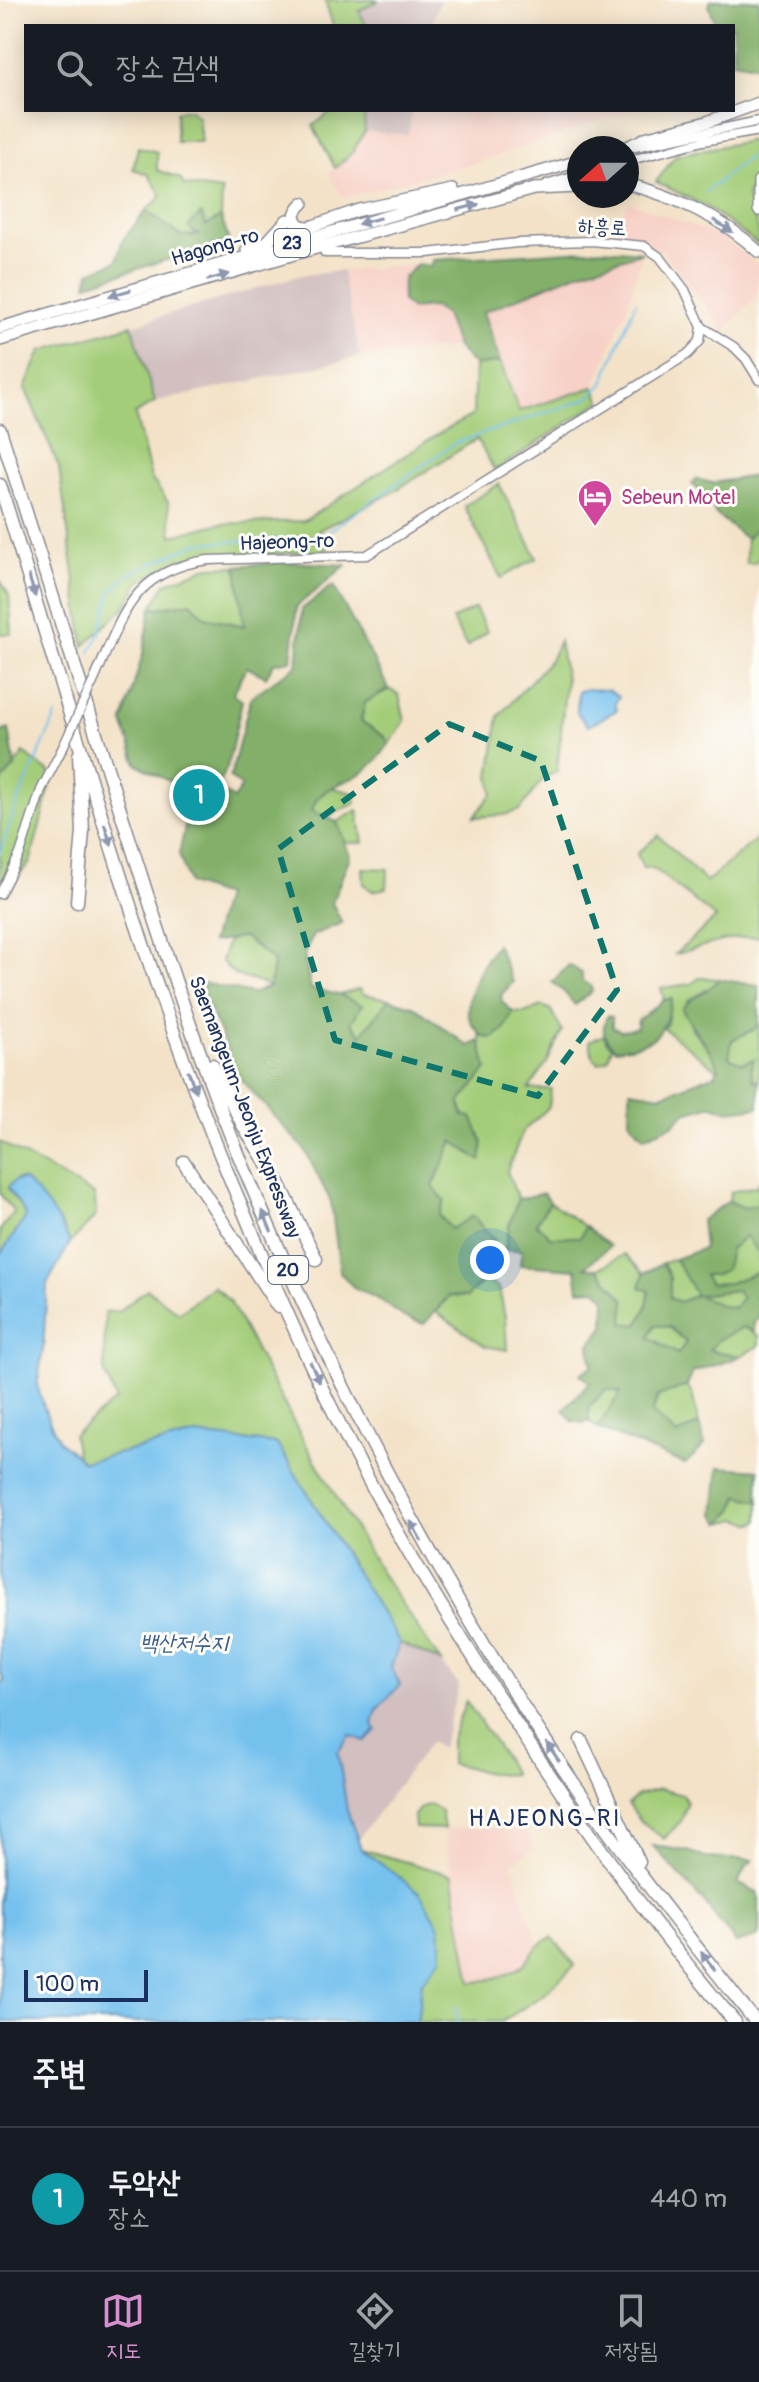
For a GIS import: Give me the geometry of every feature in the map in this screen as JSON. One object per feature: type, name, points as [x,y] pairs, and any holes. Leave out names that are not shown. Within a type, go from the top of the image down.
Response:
[{"type":"highway","name":"Saemangeum-Jeonju Expressway","points":[[0,430],[180,997],[222,1114],[278,1248],[386,1475],[495,1664],[554,1755],[653,1890],[756,2022]]},
{"type":"highway","name":"Saemangeum-Jeonju Expressway","points":[[0,485],[104,823],[179,1044],[240,1203],[302,1344],[393,1525],[479,1667],[610,1864],[735,2022]]},
{"type":"highway","points":[[77,732],[83,831],[77,902]]},
{"type":"highway","points":[[180,997],[223,1089],[279,1183],[316,1259]]},
{"type":"highway","points":[[184,1162],[302,1344]]},
{"type":"highway","points":[[581,1740],[653,1890]]},
{"type":"main road","points":[[639,145],[707,126],[759,103]]},
{"type":"main road","name":"Hagong-ro","points":[[3,333],[187,273],[567,164]]},
{"type":"main road","points":[[303,203],[294,216],[301,227],[310,227],[401,200],[529,175]]},
{"type":"main road","points":[[759,181],[759,210]]},
{"type":"main road","name":"23","points":[[534,189],[567,188]]},
{"type":"main road","points":[[639,188],[686,203],[747,240],[759,252]]},
{"type":"main road","name":"Hagong-ro","points":[[3,333],[534,189]]},
{"type":"main road","points":[[187,273],[267,242],[287,220]]},
{"type":"street","points":[[707,126],[759,121]]},
{"type":"street","points":[[639,157],[759,131]]},
{"type":"street","name":"Hagong-ro","points":[[534,189],[567,179]]},
{"type":"street","name":"하흥로","points":[[323,247],[325,253],[427,253],[517,243],[592,241],[644,246],[660,257],[685,290],[702,327]]},
{"type":"street","points":[[702,327],[734,347],[759,380]]},
{"type":"street","name":"Hajeong-ro","points":[[0,894],[20,854],[41,790],[134,597],[147,583],[185,563],[208,560],[367,555],[688,354],[700,341],[702,327]]},
{"type":"highlighted area","points":[[449,724],[541,761],[617,990],[538,1096],[335,1040],[278,849]]},
{"type":"shaded area","points":[[379,0],[440,0],[432,24],[366,24],[359,11]]},
{"type":"shaded area","points":[[364,112],[412,112],[408,135],[365,131]]},
{"type":"shaded area","points":[[412,112],[626,112],[479,162],[343,198],[329,173],[352,153],[365,131],[408,135]]},
{"type":"shaded area","points":[[639,206],[722,237],[759,266],[759,293],[725,332],[662,249],[608,236],[625,208]]},
{"type":"shaded area","points":[[643,252],[627,307],[594,387],[519,411],[483,312],[582,271]]},
{"type":"shaded area","points":[[418,264],[403,278],[411,309],[433,307],[445,315],[457,347],[360,357],[342,271]]},
{"type":"shaded area","points":[[342,271],[360,357],[155,402],[132,325],[302,275]]},
{"type":"shaded area","points":[[400,1643],[441,1662],[459,1685],[442,1748],[431,1741],[357,1841],[338,1752],[350,1735],[373,1725],[377,1709],[400,1685],[391,1667]]},
{"type":"shaded area","points":[[519,1813],[535,1848],[512,1863],[538,1944],[523,1966],[485,1981],[471,1983],[444,1829],[494,1828]]},
{"type":"green space","points":[[325,0],[379,0],[359,11],[366,24],[332,24]]},
{"type":"green space","points":[[711,0],[759,0],[759,66],[735,61],[735,24],[716,24],[709,7]]},
{"type":"green space","points":[[176,112],[192,112],[198,117],[201,142],[176,142]]},
{"type":"green space","points":[[364,112],[365,131],[352,153],[335,168],[313,126],[328,114]]},
{"type":"green space","points":[[759,139],[759,166],[747,196],[759,232],[759,245],[705,206],[656,182],[676,155]]},
{"type":"green space","points":[[138,147],[157,152],[157,170],[181,179],[183,185],[222,191],[221,217],[206,226],[202,215],[199,235],[181,236],[146,211],[162,196],[148,174],[133,169]]},
{"type":"green space","points":[[146,211],[181,236],[198,235],[188,227],[201,214],[206,226],[221,217],[229,241],[87,284],[90,272],[117,261],[122,241]]},
{"type":"green space","points":[[602,249],[643,252],[582,271],[483,312],[500,362],[475,366],[457,347],[445,315],[433,307],[411,309],[402,301],[403,278],[418,264],[431,267],[433,260]]},
{"type":"green space","points":[[132,325],[155,402],[135,414],[151,478],[168,502],[172,536],[217,524],[304,521],[438,434],[473,415],[475,366],[500,362],[519,411],[594,387],[601,401],[495,471],[477,439],[390,494],[319,530],[328,551],[180,559],[139,582],[127,605],[84,646],[59,467],[25,388],[41,351]]},
{"type":"green space","points":[[754,476],[759,479],[759,525],[746,539],[716,514],[708,498],[692,484],[696,479],[713,483]]},
{"type":"green space","points":[[499,484],[537,558],[501,578],[464,506]]},
{"type":"green space","points":[[759,525],[759,559],[746,563],[746,539]]},
{"type":"green space","points":[[289,562],[346,565],[297,606],[291,660],[274,663],[266,677],[247,667],[233,694],[242,701],[227,768],[216,788],[234,799],[242,786],[230,778],[251,697],[297,665],[302,609],[333,585],[389,689],[365,703],[361,721],[385,737],[389,744],[366,770],[319,797],[312,811],[337,822],[350,856],[332,903],[342,923],[313,935],[304,955],[311,989],[340,995],[362,1005],[351,1023],[361,1035],[389,999],[413,1006],[469,1046],[480,1041],[487,1069],[460,1103],[463,1116],[472,1117],[483,1143],[481,1161],[453,1141],[433,1186],[445,1201],[439,1215],[451,1229],[473,1216],[494,1240],[473,1262],[484,1280],[467,1297],[449,1296],[424,1324],[404,1317],[380,1300],[353,1287],[340,1272],[331,1202],[305,1150],[239,1077],[202,992],[204,983],[252,994],[270,986],[273,961],[244,937],[211,943],[224,896],[189,884],[179,854],[186,823],[174,784],[137,764],[123,722],[144,650],[151,609],[191,602],[205,617],[244,626],[237,566]]},
{"type":"green space","points":[[237,566],[245,626],[205,617],[191,602],[151,609],[166,583],[208,567]]},
{"type":"green space","points":[[0,580],[9,595],[12,634],[0,634]]},
{"type":"green space","points":[[475,608],[487,632],[467,647],[452,620]]},
{"type":"green space","points":[[559,641],[566,680],[557,771],[542,780],[520,810],[504,815],[474,817],[493,793],[490,777],[499,716],[550,660]]},
{"type":"green space","points":[[389,689],[399,695],[405,721],[389,744],[385,737],[361,721],[365,703]]},
{"type":"green space","points":[[9,729],[15,767],[3,780],[0,779],[0,732]]},
{"type":"green space","points":[[24,753],[53,775],[30,863],[0,895],[0,792],[3,780]]},
{"type":"green space","points":[[330,787],[353,793],[356,803],[327,817],[312,811],[313,803]]},
{"type":"green space","points":[[358,810],[363,843],[345,843],[337,822]]},
{"type":"green space","points":[[658,835],[706,882],[759,837],[759,937],[727,940],[674,955],[716,918],[653,868],[643,868],[637,854]]},
{"type":"green space","points":[[363,868],[388,869],[387,888],[372,891],[364,884]]},
{"type":"green space","points":[[244,937],[273,961],[270,986],[235,975],[221,961],[228,940]]},
{"type":"green space","points":[[496,944],[513,982],[501,995],[502,1002],[513,1012],[503,1030],[493,1038],[483,1037],[472,1024],[468,1013],[475,981]]},
{"type":"green space","points":[[569,965],[582,973],[582,981],[591,986],[592,991],[575,1005],[552,982]]},
{"type":"green space","points":[[699,978],[719,979],[688,1001],[692,1029],[713,1054],[718,1070],[663,1028],[667,1024],[671,999],[664,1000],[661,988],[691,984]]},
{"type":"green space","points":[[719,979],[759,986],[759,1027],[732,1040],[729,1057],[742,1063],[754,1059],[751,1068],[754,1081],[759,1080],[759,1107],[729,1111],[713,1105],[685,1113],[673,1125],[644,1137],[630,1122],[630,1090],[662,1095],[714,1075],[719,1068],[682,1009]]},
{"type":"green space","points":[[360,989],[363,994],[389,999],[362,1035],[351,1023],[340,995]]},
{"type":"green space","points":[[672,999],[661,1030],[648,1041],[616,1049],[608,1042],[604,1030],[607,1016],[612,1017],[612,1027],[621,1031],[637,1028],[638,1020],[664,1000]]},
{"type":"green space","points":[[542,1006],[551,1010],[562,1031],[548,1061],[529,1089],[551,1089],[549,1107],[523,1131],[507,1171],[518,1199],[505,1250],[489,1245],[494,1239],[451,1229],[439,1215],[433,1186],[453,1141],[480,1160],[460,1103],[487,1069],[480,1033],[483,1037],[503,1030],[513,1012],[524,1013]]},
{"type":"green space","points":[[759,1027],[759,1080],[754,1081],[753,1060],[742,1063],[728,1058],[731,1040]]},
{"type":"green space","points":[[604,1035],[612,1046],[608,1059],[599,1063],[593,1057],[589,1041]]},
{"type":"green space","points":[[0,1142],[95,1195],[96,1216],[70,1243],[62,1225],[24,1180],[17,1179],[8,1188],[26,1217],[0,1255],[0,1230],[14,1212],[0,1194]]},
{"type":"green space","points":[[759,1182],[758,1205],[743,1208],[729,1201],[730,1192],[756,1186]]},
{"type":"green space","points":[[543,1193],[550,1202],[536,1223],[550,1237],[580,1237],[586,1227],[610,1246],[585,1267],[598,1269],[625,1300],[623,1323],[638,1325],[650,1291],[640,1287],[644,1274],[663,1263],[670,1278],[670,1298],[680,1302],[696,1295],[675,1259],[704,1248],[701,1220],[729,1201],[743,1208],[759,1204],[759,1254],[745,1236],[730,1249],[726,1269],[716,1275],[704,1275],[710,1284],[729,1283],[759,1272],[759,1294],[755,1296],[759,1303],[759,1318],[754,1322],[754,1331],[743,1327],[718,1340],[709,1350],[740,1356],[693,1372],[687,1386],[658,1396],[652,1413],[677,1435],[699,1424],[705,1445],[685,1464],[597,1428],[621,1392],[606,1389],[589,1407],[589,1421],[583,1423],[572,1421],[564,1409],[590,1382],[580,1374],[592,1366],[590,1344],[604,1327],[605,1298],[597,1289],[579,1290],[576,1269],[520,1265],[522,1250],[505,1250],[518,1199]],"holes":[[[736,1290],[742,1297],[734,1308],[698,1295]],[[655,1325],[670,1327],[686,1342],[678,1354],[649,1337]]]},
{"type":"green space","points":[[550,1202],[586,1227],[580,1237],[550,1237],[536,1223]]},
{"type":"green space","points":[[746,1235],[759,1254],[759,1272],[729,1283],[710,1284],[703,1274],[716,1275],[730,1249]]},
{"type":"green space","points":[[625,1254],[644,1274],[640,1287],[650,1291],[638,1325],[623,1324],[610,1284],[598,1269]]},
{"type":"green space","points":[[675,1259],[696,1295],[680,1302],[670,1298],[670,1278],[663,1263]]},
{"type":"green space","points":[[484,1280],[499,1288],[507,1350],[485,1346],[436,1312],[449,1296],[467,1297]]},
{"type":"green space","points":[[213,1286],[229,1300],[301,1436],[384,1578],[441,1662],[400,1643],[277,1444],[196,1435],[83,1462],[77,1456],[73,1435],[116,1400],[104,1371],[105,1312],[119,1311],[147,1289],[179,1313]]},
{"type":"green space","points":[[736,1290],[743,1297],[734,1308],[696,1295]]},
{"type":"green space","points":[[655,1325],[669,1327],[686,1342],[678,1354],[649,1337]]},
{"type":"green space","points":[[743,1327],[759,1336],[759,1346],[740,1356],[708,1350],[718,1340]]},
{"type":"green space","points":[[687,1386],[692,1393],[699,1424],[677,1435],[652,1414],[658,1396]]},
{"type":"green space","points":[[606,1388],[622,1393],[597,1428],[589,1421],[589,1407]]},
{"type":"green space","points":[[719,1467],[759,1470],[758,1501],[739,1496],[733,1510],[721,1523],[714,1513]]},
{"type":"green space","points":[[739,1496],[759,1499],[759,1520],[754,1524],[738,1519],[721,1523],[733,1510]]},
{"type":"green space","points":[[466,1701],[513,1774],[488,1773],[451,1764],[451,1740]]},
{"type":"green space","points":[[659,1789],[683,1795],[687,1803],[681,1821],[664,1839],[640,1820],[628,1804],[638,1795]]},
{"type":"green space","points":[[429,1804],[441,1811],[444,1829],[415,1828],[414,1815]]},
{"type":"green space","points":[[653,1846],[688,1851],[705,1858],[753,1860],[738,1883],[759,1894],[759,1936],[736,1943]]},
{"type":"green space","points":[[361,1849],[452,1875],[471,1983],[514,1971],[552,1937],[575,1965],[544,1994],[502,2022],[417,2022],[422,1982],[442,1957]]},
{"type":"water","points":[[586,689],[608,690],[619,697],[615,703],[617,710],[588,726],[577,713],[578,692]]},
{"type":"water","name":"백산저수지","points":[[24,1180],[50,1209],[70,1243],[47,1284],[43,1349],[37,1385],[59,1441],[83,1462],[196,1435],[277,1444],[400,1643],[391,1667],[400,1685],[377,1709],[373,1724],[376,1730],[365,1741],[350,1735],[338,1752],[347,1810],[361,1849],[419,1892],[440,1926],[442,1957],[422,1982],[417,2022],[0,2022],[0,1685],[4,1681],[0,1672],[0,1255],[26,1217],[8,1187],[14,1181]]},
{"type":"waterway","points":[[706,192],[753,154]]},
{"type":"waterway","points":[[89,654],[99,636],[112,590],[129,574],[198,543],[303,538],[325,534],[455,443],[587,399],[602,385],[636,302]]},
{"type":"waterway","points":[[0,853],[18,801],[56,716]]},
{"type":"waterway","points":[[456,2006],[458,2022]]},
{"type":"place","name":"Sebeun Motel","points":[[595,528]]},
{"type":"place","name":"두악산","points":[[199,795]]},
{"type":"district","name":"HAJEONG-RI","points":[[545,1818]]}]
